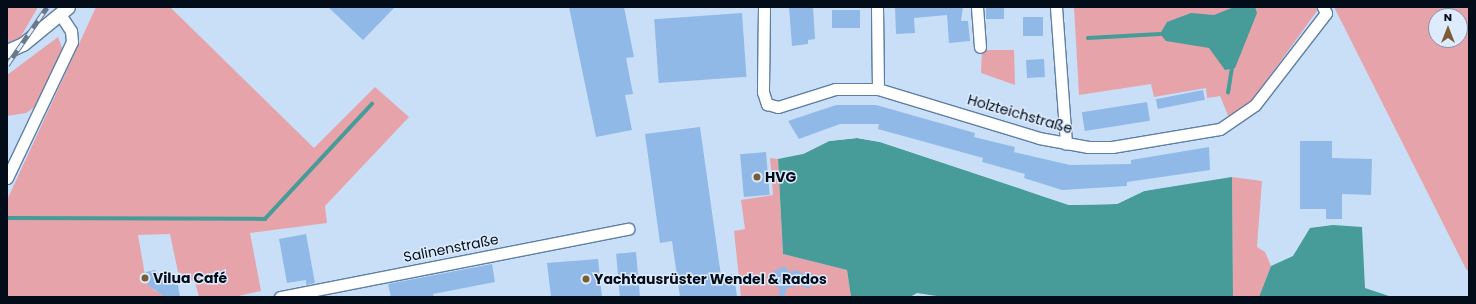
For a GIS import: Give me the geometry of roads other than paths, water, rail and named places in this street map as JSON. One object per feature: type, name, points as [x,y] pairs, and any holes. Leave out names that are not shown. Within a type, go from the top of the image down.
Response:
[{"type":"street","name":"Holzteichstraße","points":[[764,7],[763,92],[767,104],[778,107],[835,89],[878,89],[1066,144],[1112,146],[1220,128],[1255,105],[1324,10]]},
{"type":"street","points":[[877,7],[878,89]]},
{"type":"street","points":[[976,7],[980,47]]},
{"type":"street","points":[[1056,7],[1066,144]]},
{"type":"street","points":[[7,51],[64,11],[71,31],[72,42],[7,178]]},
{"type":"street","name":"Salinenstraße","points":[[280,297],[628,229]]},
{"type":"waterway","points":[[1088,38],[1160,34]]},
{"type":"waterway","points":[[1228,93],[1232,69]]},
{"type":"waterway","points":[[7,218],[265,219],[372,104]]},
{"type":"railway","points":[[7,65],[47,7]]},
{"type":"place","name":"HVG","points":[[757,177]]},
{"type":"place","name":"Vilua Café","points":[[145,278]]},
{"type":"place","name":"Yachtausrüster Wendel & Rados","points":[[586,279]]}]
